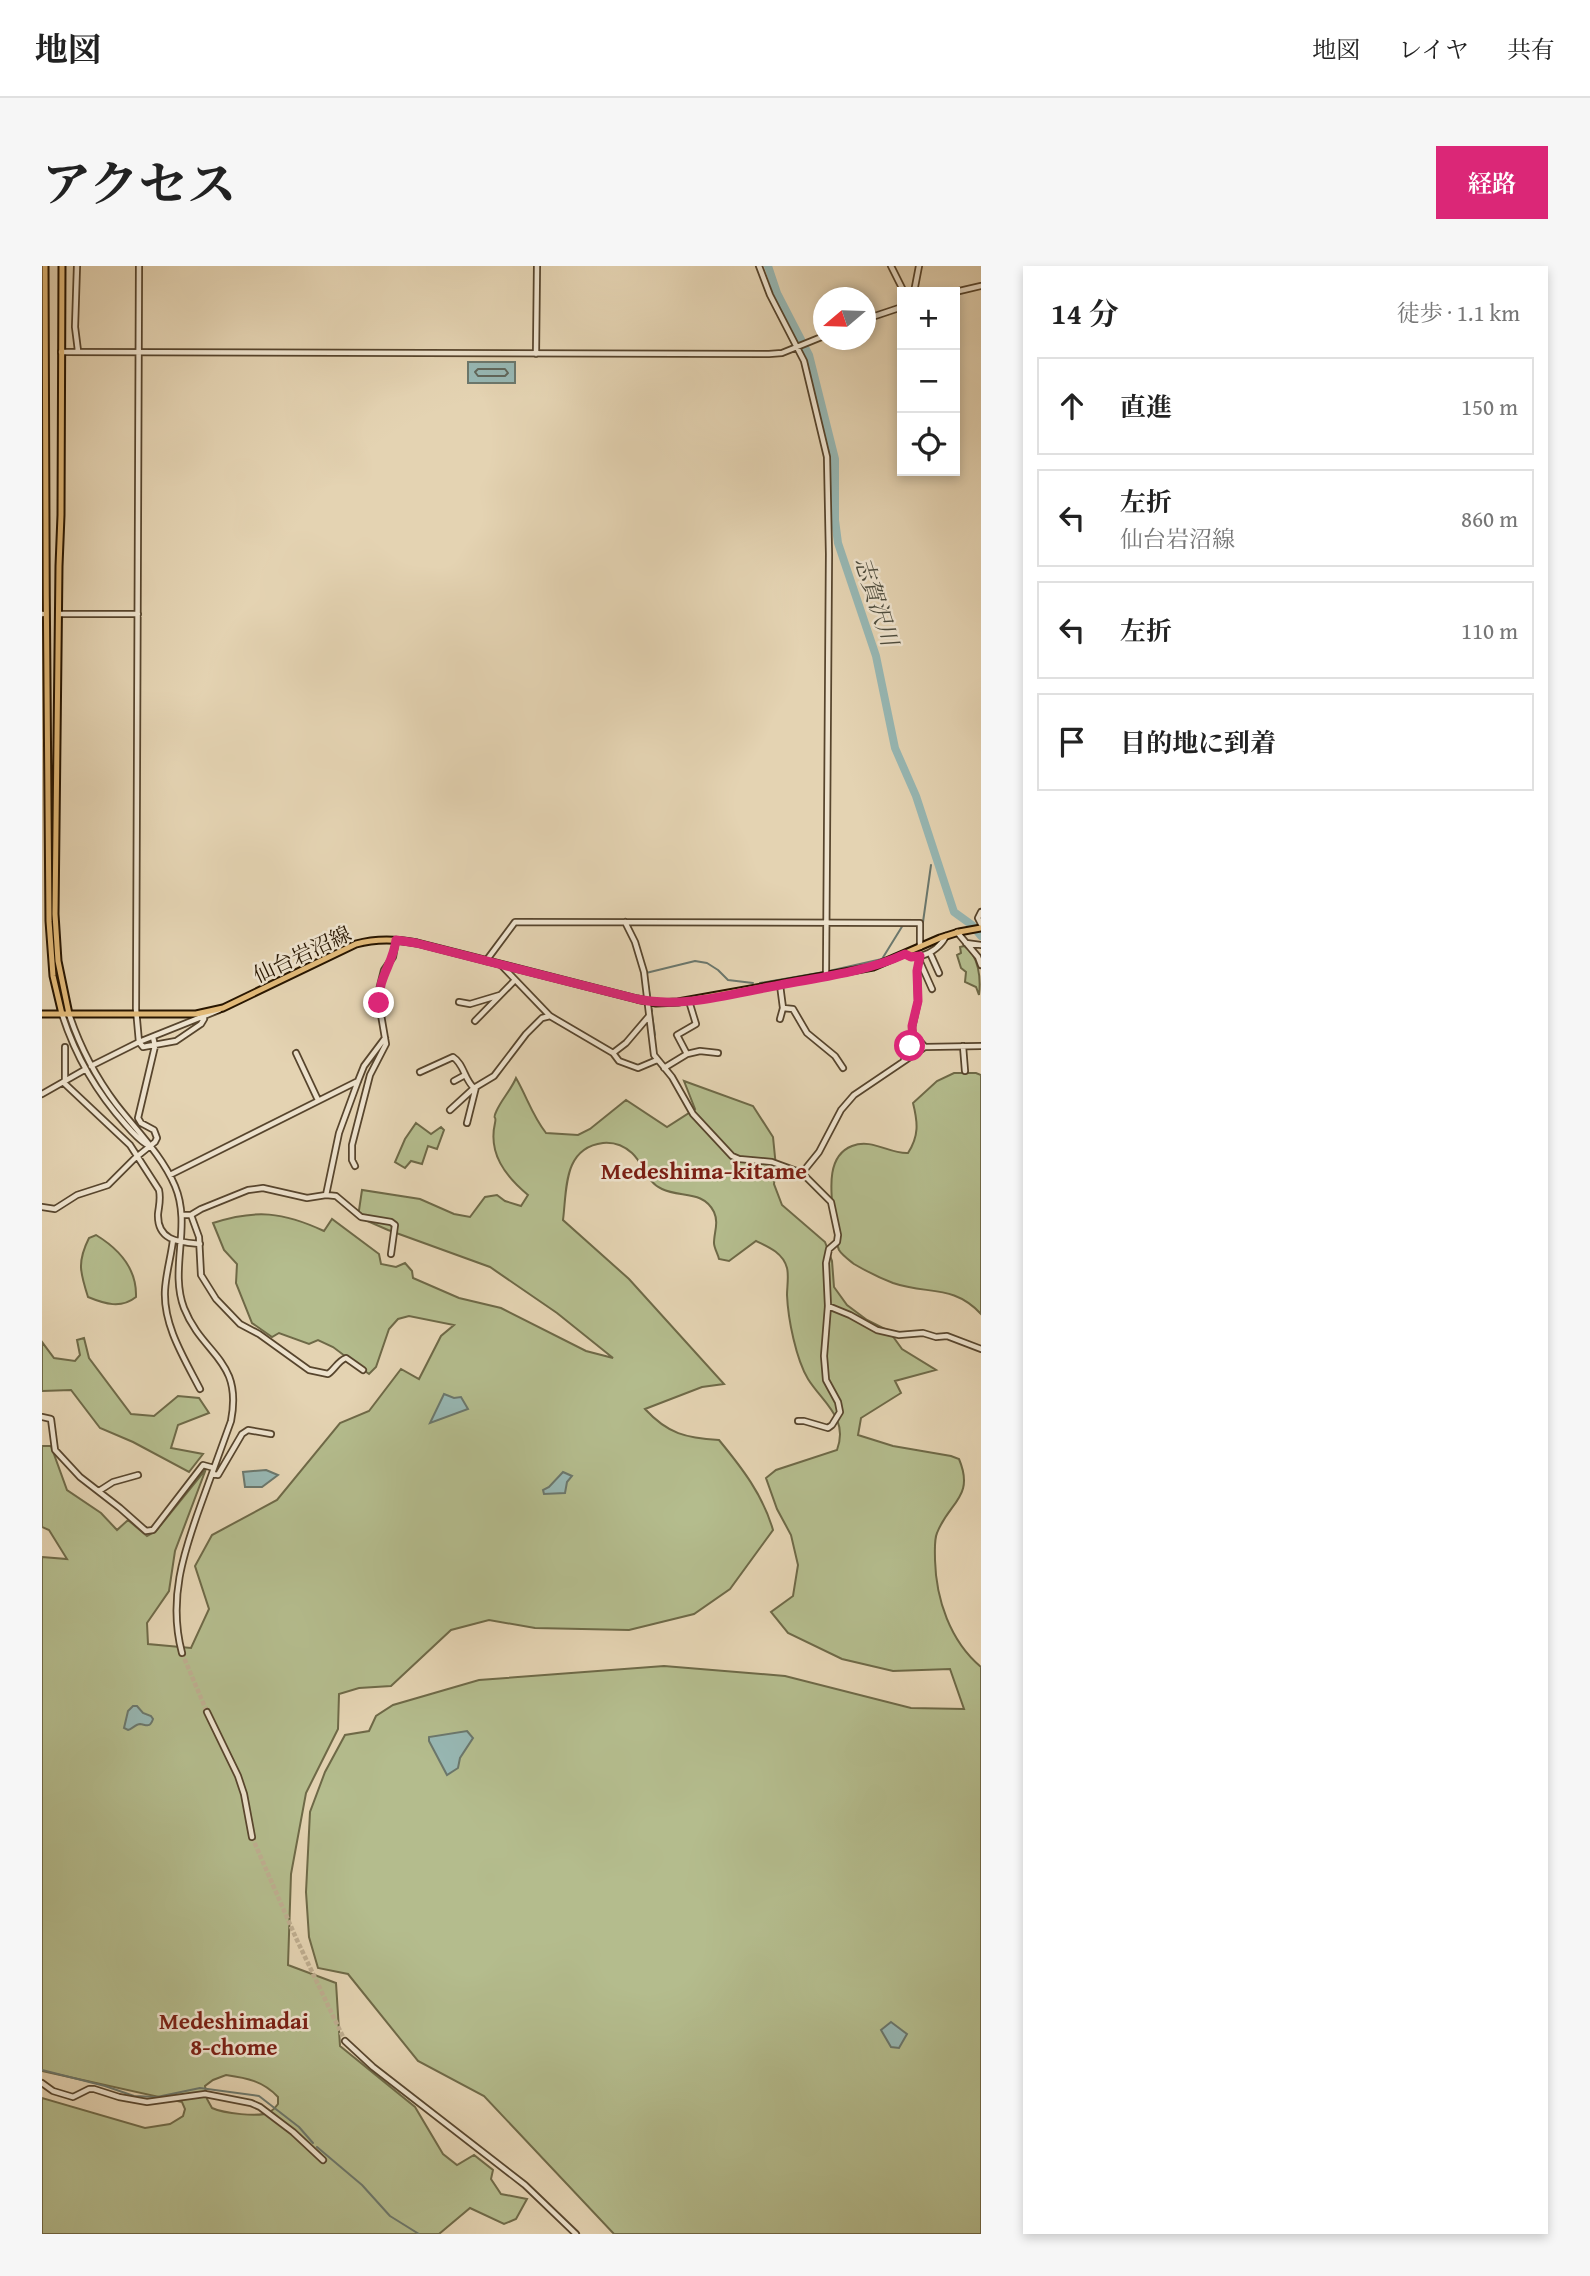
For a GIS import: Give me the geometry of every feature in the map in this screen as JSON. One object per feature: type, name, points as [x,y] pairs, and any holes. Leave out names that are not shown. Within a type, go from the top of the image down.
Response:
[{"type":"main road","points":[[44,266],[49,921],[53,976],[62,1014]]},
{"type":"main road","points":[[62,266],[55,936],[69,1014]]},
{"type":"main road","points":[[43,347],[61,352]]},
{"type":"main road","points":[[43,355],[61,352]]},
{"type":"main road","name":"仙台岩沼線","points":[[42,1014],[206,1015],[356,944],[370,940],[416,943],[649,1002],[670,1003],[873,967],[946,936],[981,926]]},
{"type":"street","points":[[77,266],[75,327],[78,351]]},
{"type":"street","points":[[139,266],[136,1015],[139,1042],[143,1047],[176,1041],[201,1024],[206,1015]]},
{"type":"street","points":[[536,354],[537,266]]},
{"type":"street","points":[[759,266],[770,295],[804,360],[828,469],[826,976]]},
{"type":"street","points":[[891,266],[902,287]]},
{"type":"street","points":[[915,287],[919,266]]},
{"type":"street","points":[[960,291],[981,286]]},
{"type":"street","points":[[876,316],[897,309]]},
{"type":"street","points":[[61,352],[769,354],[813,341]]},
{"type":"street","points":[[61,614],[138,614]]},
{"type":"street","points":[[981,912],[978,918],[981,926]]},
{"type":"street","points":[[486,961],[515,922],[920,923],[920,947]]},
{"type":"street","points":[[625,922],[639,956],[649,1002],[652,1050],[682,1092],[693,1114],[732,1156],[772,1162],[802,1173],[831,1202],[837,1226],[837,1242],[829,1249],[826,1263],[828,1306],[824,1356],[826,1380],[838,1402],[840,1412],[828,1428],[798,1421]]},
{"type":"street","points":[[958,932],[978,957],[981,965]]},
{"type":"street","points":[[905,954],[920,959],[930,953],[946,936]]},
{"type":"street","points":[[355,1166],[352,1160],[352,1145],[370,1075],[386,1044],[379,989],[384,970],[393,957],[396,940]]},
{"type":"street","points":[[966,943],[981,945]]},
{"type":"street","points":[[930,953],[939,973]]},
{"type":"street","points":[[920,959],[932,989]]},
{"type":"street","points":[[920,959],[917,971],[918,1001],[912,1028],[925,1047]]},
{"type":"street","points":[[502,966],[550,1016],[613,1053],[619,1061],[638,1068],[657,1060]]},
{"type":"street","points":[[475,1021],[515,980]]},
{"type":"street","points":[[780,985],[783,1008],[780,1019]]},
{"type":"street","points":[[459,1002],[470,1004],[500,995]]},
{"type":"street","points":[[687,1054],[677,1035],[696,1024],[689,1001]]},
{"type":"street","points":[[783,1008],[793,1009],[807,1033],[835,1056],[843,1068]]},
{"type":"street","points":[[62,1014],[88,1068],[117,1115],[141,1142],[149,1146],[170,1174],[178,1193],[182,1215],[180,1285],[185,1309],[227,1370],[233,1386],[231,1421],[179,1572],[176,1624],[182,1653]]},
{"type":"street","points":[[69,1014],[88,1068]]},
{"type":"street","points":[[42,1094],[139,1042],[206,1015]]},
{"type":"street","points":[[613,1053],[626,1043],[650,1015]]},
{"type":"street","points":[[450,1110],[475,1087],[494,1076],[526,1034],[542,1018],[550,1016]]},
{"type":"street","points":[[904,1061],[914,1034]]},
{"type":"street","points":[[42,1207],[55,1209],[77,1195],[108,1185],[157,1138],[151,1127],[141,1124],[138,1115],[155,1046],[153,1037]]},
{"type":"street","points":[[326,1195],[339,1133],[358,1081],[366,1064],[385,1038]]},
{"type":"street","points":[[963,1046],[965,1071]]},
{"type":"street","points":[[802,1173],[819,1152],[846,1102],[925,1047],[981,1046]]},
{"type":"street","points":[[65,1047],[64,1082],[130,1145],[138,1156],[159,1190],[158,1215],[164,1235],[173,1240],[200,1244]]},
{"type":"street","points":[[664,1068],[687,1054],[700,1051],[718,1053]]},
{"type":"street","points":[[296,1053],[318,1100]]},
{"type":"street","points":[[420,1072],[453,1057],[459,1061],[465,1075],[475,1087]]},
{"type":"street","points":[[454,1081],[465,1075]]},
{"type":"street","points":[[170,1174],[358,1081]]},
{"type":"street","points":[[467,1123],[475,1087]]},
{"type":"street","points":[[182,1215],[191,1215],[248,1190],[263,1188],[307,1198],[336,1196],[361,1217],[395,1225],[391,1254]]},
{"type":"street","points":[[191,1215],[199,1237],[200,1268],[205,1284],[240,1324],[259,1334],[309,1370],[328,1374],[345,1358],[363,1370]]},
{"type":"street","points":[[173,1240],[165,1291],[166,1310],[172,1333],[200,1388]]},
{"type":"street","points":[[828,1306],[877,1330],[899,1335],[923,1333],[936,1337],[947,1336],[981,1349]]},
{"type":"street","points":[[42,1417],[48,1418],[52,1423],[55,1450],[80,1477],[141,1529],[150,1531],[204,1465],[218,1475],[248,1430],[271,1434]]},
{"type":"street","points":[[99,1491],[113,1482],[138,1475]]},
{"type":"street","points":[[207,1713],[238,1776],[252,1837]]},
{"type":"street","points":[[345,2041],[373,2067],[524,2185],[576,2234]]},
{"type":"street","points":[[42,2083],[52,2091],[73,2097],[94,2089],[147,2102],[205,2094],[251,2103],[293,2132],[323,2160]]},
{"type":"green space","points":[[964,946],[976,961],[980,982],[979,995],[976,987],[965,982],[966,972],[961,968],[957,955],[961,953],[960,947]]},
{"type":"green space","points":[[954,1073],[981,1075],[981,1314],[971,1305],[950,1294],[906,1287],[859,1267],[839,1250],[834,1231],[831,1185],[838,1158],[844,1151],[859,1144],[908,1153],[916,1129],[913,1103],[937,1081]]},
{"type":"green space","points":[[516,1078],[546,1133],[578,1135],[590,1129],[626,1100],[667,1127],[695,1109],[684,1081],[753,1106],[773,1137],[776,1167],[774,1184],[782,1205],[825,1242],[832,1261],[834,1287],[847,1305],[867,1320],[889,1331],[902,1349],[936,1370],[895,1381],[901,1393],[861,1418],[858,1435],[893,1446],[951,1456],[959,1459],[963,1472],[964,1482],[959,1499],[942,1522],[936,1536],[935,1560],[938,1590],[953,1632],[970,1657],[981,1667],[981,2234],[614,2234],[484,2096],[418,2061],[348,1974],[318,1968],[309,1937],[306,1892],[310,1812],[325,1772],[345,1735],[369,1731],[376,1716],[393,1705],[479,1680],[664,1666],[785,1676],[911,1708],[964,1709],[950,1669],[893,1671],[842,1659],[788,1633],[771,1612],[793,1596],[798,1565],[791,1535],[777,1509],[766,1478],[776,1470],[837,1450],[840,1439],[837,1420],[808,1379],[796,1350],[788,1305],[787,1268],[779,1254],[756,1241],[729,1261],[719,1259],[714,1243],[714,1212],[704,1200],[662,1189],[649,1177],[632,1153],[622,1146],[603,1143],[590,1146],[574,1161],[567,1183],[563,1220],[629,1279],[724,1384],[702,1387],[645,1409],[662,1424],[678,1433],[719,1440],[758,1494],[773,1530],[730,1589],[694,1614],[629,1630],[535,1628],[489,1620],[451,1630],[391,1686],[359,1688],[339,1694],[338,1729],[306,1793],[291,1874],[288,1965],[336,1983],[340,2046],[415,2107],[443,2154],[457,2165],[474,2155],[493,2170],[491,2179],[501,2194],[527,2199],[516,2219],[504,2224],[470,2208],[439,2234],[42,2234],[42,2098],[145,2128],[170,2124],[183,2116],[185,2109],[182,2102],[42,2071],[42,1557],[67,1559],[49,1530],[42,1527],[42,1446],[51,1446],[67,1490],[101,1513],[117,1530],[128,1520],[147,1536],[156,1531],[206,1469],[175,1551],[169,1591],[147,1623],[148,1644],[191,1648],[209,1609],[195,1566],[212,1535],[277,1500],[340,1423],[369,1411],[401,1369],[419,1379],[441,1336],[454,1325],[409,1316],[398,1319],[389,1329],[376,1367],[369,1374],[333,1347],[318,1340],[309,1344],[279,1333],[272,1337],[252,1323],[236,1283],[237,1264],[224,1250],[213,1223],[256,1214],[282,1216],[324,1231],[332,1219],[379,1254],[381,1264],[396,1267],[405,1263],[412,1271],[413,1278],[459,1298],[501,1308],[586,1351],[613,1358],[557,1313],[490,1267],[358,1217],[362,1190],[420,1199],[454,1214],[470,1217],[485,1197],[497,1195],[505,1201],[521,1206],[528,1195],[512,1180],[500,1163],[493,1134],[494,1117]],"holes":[[[226,2075],[254,2081],[266,2087],[278,2097],[278,2104],[270,2112],[258,2115],[212,2108],[205,2086]]]},
{"type":"green space","points":[[416,1123],[431,1134],[441,1127],[444,1130],[437,1149],[428,1146],[422,1164],[411,1161],[405,1168],[395,1162]]},
{"type":"green space","points":[[96,1235],[119,1253],[130,1269],[136,1297],[130,1301],[113,1304],[88,1297],[81,1261],[89,1238]]},
{"type":"green space","points":[[84,1338],[89,1358],[131,1414],[154,1416],[178,1396],[199,1398],[209,1413],[178,1425],[171,1448],[203,1454],[189,1472],[100,1428],[71,1390],[42,1391],[42,1342],[54,1358],[75,1361],[80,1355],[77,1340]]},
{"type":"water","points":[[468,362],[515,362],[515,383],[468,383]]},
{"type":"water","points":[[444,1394],[454,1398],[461,1397],[468,1409],[430,1423]]},
{"type":"water","points":[[266,1470],[278,1475],[262,1487],[245,1487],[243,1472]]},
{"type":"water","points":[[563,1472],[572,1476],[567,1482],[565,1493],[544,1494],[543,1490]]},
{"type":"water","points":[[133,1706],[151,1716],[151,1724],[138,1724],[128,1730],[124,1728],[128,1711]]},
{"type":"water","points":[[467,1731],[473,1738],[460,1758],[458,1768],[447,1775],[429,1737]]},
{"type":"water","points":[[891,2022],[907,2034],[899,2048],[891,2047],[881,2030]]},
{"type":"waterway","name":"志賀沢川","points":[[768,266],[777,293],[809,355],[835,459],[835,520],[838,543],[876,656],[895,748],[916,796],[954,912],[972,925],[981,936]]},
{"type":"waterway","points":[[923,922],[931,865]]},
{"type":"waterway","points":[[829,971],[882,959],[903,925],[913,925]]},
{"type":"waterway","points":[[650,997],[646,973],[695,961],[707,963],[728,980],[753,983]]},
{"type":"waterway","points":[[760,983],[824,972]]},
{"type":"waterway","points":[[651,1007],[652,1011]]},
{"type":"waterway","points":[[652,1015],[655,1035]]},
{"type":"waterway","points":[[42,2070],[134,2096],[157,2097],[200,2088],[259,2096],[299,2127],[313,2143]]},
{"type":"waterway","points":[[317,2147],[362,2185],[390,2216],[419,2234]]},
{"type":"tunnel","points":[[182,1653],[207,1712]]},
{"type":"tunnel","points":[[252,1837],[345,2041]]},
{"type":"district","name":"Medeshima-kitame","points":[[704,1170]]},
{"type":"district","name":"Medeshimadai 8-chome","points":[[234,2033]]},
{"type":"route","points":[[379,1003],[384,970],[393,957],[396,940],[649,1002],[664,1003],[689,1001],[873,967],[905,954],[911,957],[920,956],[917,971],[919,993],[910,1046]]}]
